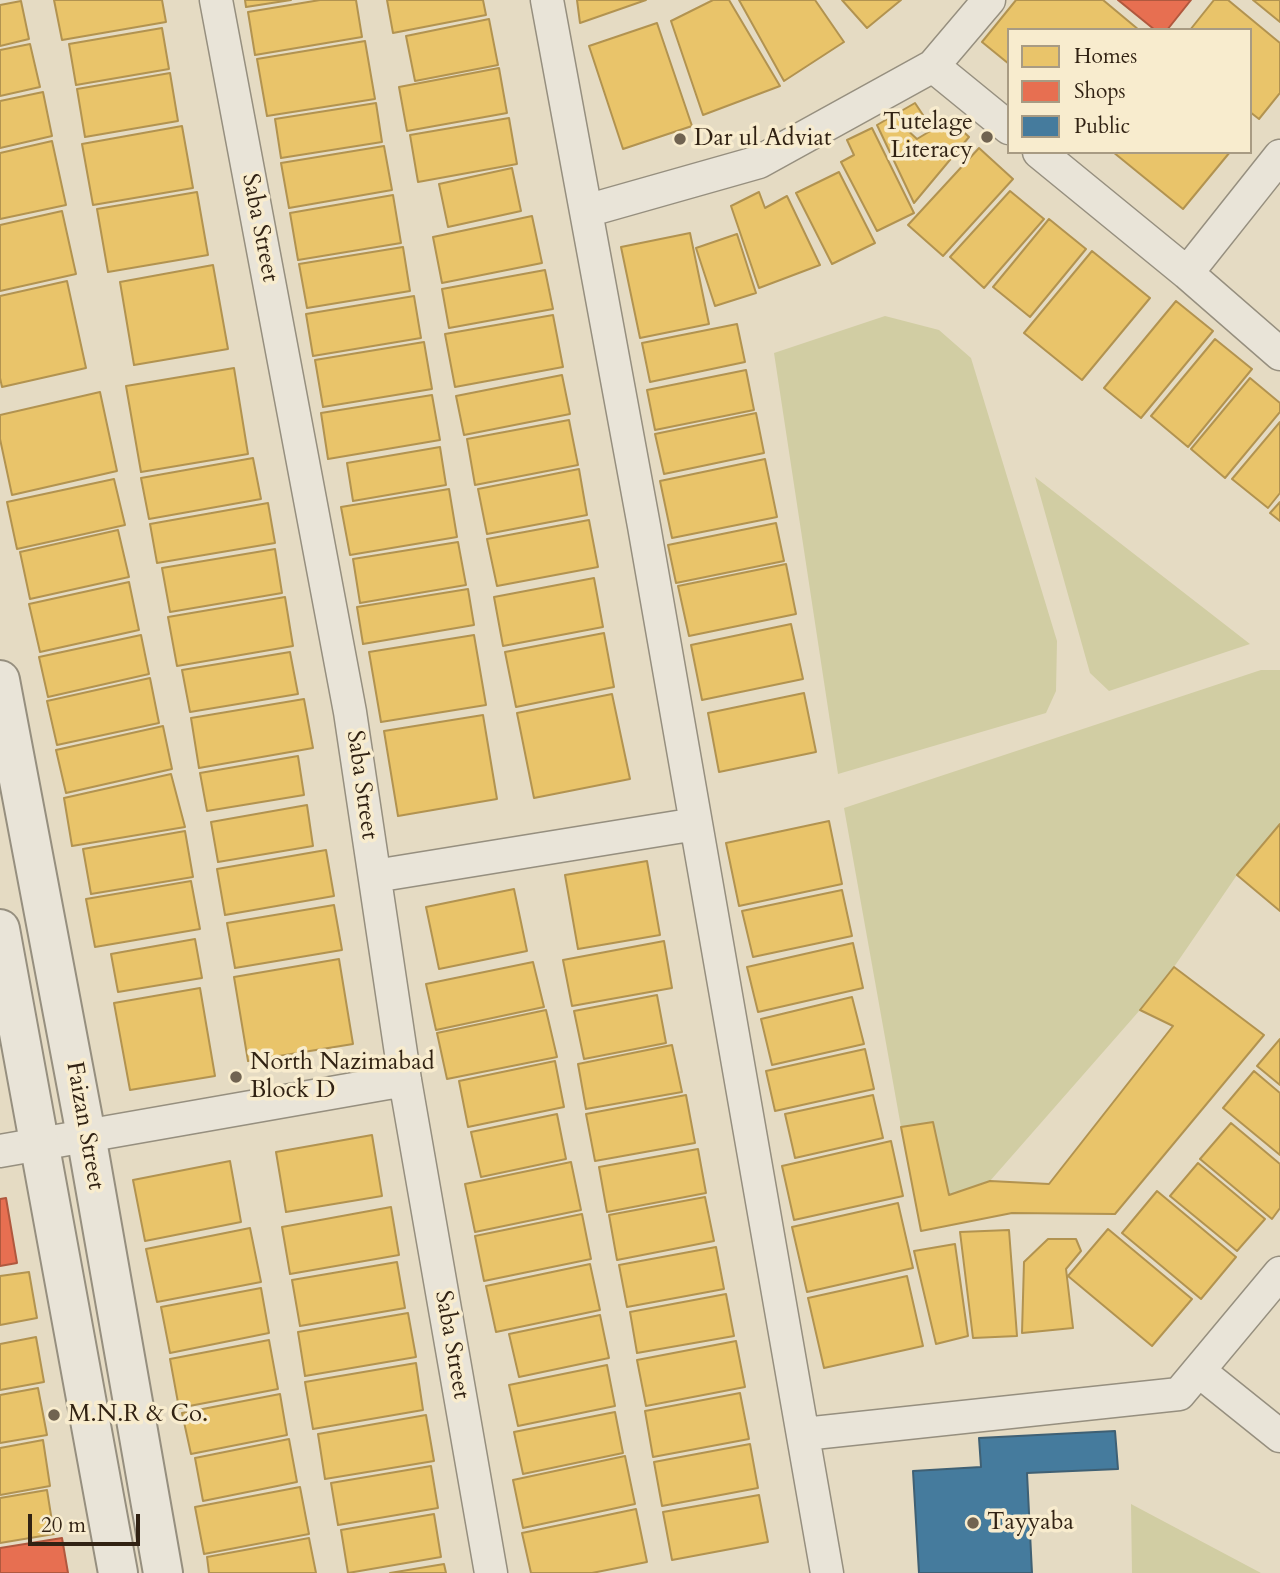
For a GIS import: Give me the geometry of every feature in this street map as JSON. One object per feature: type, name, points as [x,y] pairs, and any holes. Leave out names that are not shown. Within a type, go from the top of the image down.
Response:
[{"type":"street","name":"Saba Street","points":[[216,0],[350,712],[405,1080],[491,1573]]},
{"type":"street","points":[[547,0],[696,824],[827,1573]]},
{"type":"street","points":[[586,211],[759,162],[933,66],[989,0]]},
{"type":"street","points":[[933,66],[1007,126]]},
{"type":"street","points":[[1041,154],[1187,273],[1280,354]]},
{"type":"street","points":[[1187,273],[1280,156]]},
{"type":"street","name":"Faizan Street","points":[[0,680],[86,1135],[163,1573]]},
{"type":"street","points":[[374,876],[696,824]]},
{"type":"street","name":"Faizan Street","points":[[0,929],[118,1573]]},
{"type":"street","points":[[0,1151],[405,1080]]},
{"type":"street","points":[[804,1434],[1179,1394],[1280,1273]]},
{"type":"street","points":[[1199,1371],[1280,1436]]},
{"type":"shaded area","points":[[885,316],[939,330],[971,358],[1057,641],[1056,691],[1046,713],[838,774],[774,353]]},
{"type":"shaded area","points":[[1035,477],[1250,644],[1109,691],[1090,673]]},
{"type":"shaded area","points":[[1261,670],[1280,670],[1280,824],[1237,875],[1174,967],[1140,1010],[990,1181],[949,1195],[933,1122],[901,1127],[844,808]]},
{"type":"shaded area","points":[[1131,1504],[1261,1573],[1132,1573]]},
{"type":"building: Homes","points":[[54,0],[162,0],[166,22],[62,40]]},
{"type":"building: Homes","points":[[245,0],[291,0],[246,7]]},
{"type":"building: Homes","points":[[320,0],[356,0],[362,37],[255,55],[248,12]]},
{"type":"building: Homes","points":[[387,0],[483,0],[486,15],[393,33]]},
{"type":"building: Homes","points":[[577,0],[646,0],[580,23]]},
{"type":"building: Homes","points":[[713,0],[729,0],[780,86],[703,115],[671,21]]},
{"type":"building: Homes","points":[[739,0],[815,0],[844,42],[784,81]]},
{"type":"building: Homes","points":[[842,0],[901,0],[867,28]]},
{"type":"building: Homes","points":[[1016,0],[1103,0],[1137,28],[1007,28],[1007,62],[982,42]]},
{"type":"building: Homes","points":[[1214,0],[1228,0],[1280,43],[1280,93],[1259,119],[1252,114],[1252,28],[1192,28]]},
{"type":"building: Homes","points":[[1253,0],[1280,0],[1280,22]]},
{"type":"building: Homes","points":[[21,1],[29,39],[0,46],[0,5]]},
{"type":"building: Homes","points":[[489,19],[498,65],[415,81],[406,36]]},
{"type":"building: Homes","points":[[657,23],[692,126],[623,149],[589,46]]},
{"type":"building: Homes","points":[[162,28],[169,69],[76,85],[69,44]]},
{"type":"building: Homes","points":[[365,41],[375,99],[267,116],[257,59]]},
{"type":"building: Homes","points":[[30,44],[40,87],[0,96],[0,50]]},
{"type":"building: Homes","points":[[499,68],[507,113],[407,131],[399,87]]},
{"type":"building: Homes","points":[[170,73],[178,121],[85,137],[77,89]]},
{"type":"building: Homes","points":[[43,92],[52,136],[0,148],[0,101]]},
{"type":"building: Homes","points":[[376,103],[382,142],[281,158],[275,119]]},
{"type":"building: Homes","points":[[915,103],[923,115],[905,128],[917,139],[950,119],[969,137],[914,203],[877,125]]},
{"type":"building: Homes","points":[[509,118],[517,164],[418,182],[410,135]]},
{"type":"building: Homes","points":[[182,126],[193,188],[93,205],[82,144]]},
{"type":"building: Homes","points":[[872,128],[914,213],[877,231],[841,162],[854,155],[847,140]]},
{"type":"building: Homes","points":[[52,141],[66,205],[0,219],[0,153]]},
{"type":"building: Homes","points":[[384,146],[392,190],[289,208],[281,163]]},
{"type":"building: Homes","points":[[979,148],[1013,179],[943,256],[908,225]]},
{"type":"building: Homes","points":[[1115,154],[1228,154],[1183,209]]},
{"type":"building: Homes","points":[[512,168],[521,211],[448,227],[439,184]]},
{"type":"building: Homes","points":[[839,172],[875,243],[832,264],[796,193]]},
{"type":"building: Homes","points":[[1010,191],[1044,219],[984,288],[950,257]]},
{"type":"building: Homes","points":[[197,192],[208,255],[108,272],[97,209]]},
{"type":"building: Homes","points":[[759,192],[765,208],[787,196],[820,265],[759,288],[731,206]]},
{"type":"building: Homes","points":[[393,195],[401,243],[298,260],[290,213]]},
{"type":"building: Homes","points":[[62,211],[76,274],[0,291],[0,225]]},
{"type":"building: Homes","points":[[532,216],[542,263],[442,283],[433,237]]},
{"type":"building: Homes","points":[[1049,219],[1086,249],[1030,317],[993,287]]},
{"type":"building: Homes","points":[[690,233],[709,324],[640,338],[621,247]]},
{"type":"building: Homes","points":[[737,234],[756,293],[715,306],[696,248]]},
{"type":"building: Homes","points":[[403,247],[410,291],[307,308],[299,264]]},
{"type":"building: Homes","points":[[1092,251],[1150,298],[1082,380],[1024,333]]},
{"type":"building: Homes","points":[[213,265],[228,349],[134,365],[120,282]]},
{"type":"building: Homes","points":[[545,270],[553,309],[449,328],[442,289]]},
{"type":"building: Homes","points":[[67,281],[86,368],[2,387],[0,296]]},
{"type":"building: Homes","points":[[414,296],[421,338],[313,356],[306,314]]},
{"type":"building: Homes","points":[[1176,301],[1213,331],[1141,418],[1104,388]]},
{"type":"building: Homes","points":[[553,315],[563,367],[455,387],[445,334]]},
{"type":"building: Homes","points":[[737,324],[745,362],[650,382],[642,343]]},
{"type":"building: Homes","points":[[1215,339],[1252,369],[1188,447],[1151,416]]},
{"type":"building: Homes","points":[[424,342],[432,389],[323,407],[315,360]]},
{"type":"building: Homes","points":[[234,368],[248,454],[141,472],[126,386]]},
{"type":"building: Homes","points":[[746,370],[754,410],[655,430],[647,390]]},
{"type":"building: Homes","points":[[562,375],[570,414],[464,435],[456,396]]},
{"type":"building: Homes","points":[[1250,378],[1280,403],[1280,412],[1225,478],[1191,449]]},
{"type":"building: Homes","points":[[100,392],[117,471],[12,495],[0,439],[0,415]]},
{"type":"building: Homes","points":[[432,395],[440,440],[328,459],[321,413]]},
{"type":"building: Homes","points":[[756,413],[764,453],[664,474],[655,434]]},
{"type":"building: Homes","points":[[569,420],[578,465],[475,485],[467,439]]},
{"type":"building: Homes","points":[[1280,422],[1280,493],[1268,508],[1232,479]]},
{"type":"building: Homes","points":[[440,447],[446,485],[353,501],[347,463]]},
{"type":"building: Homes","points":[[253,458],[261,499],[149,519],[141,478]]},
{"type":"building: Homes","points":[[765,459],[777,517],[672,538],[660,481]]},
{"type":"building: Homes","points":[[579,469],[587,515],[487,534],[478,489]]},
{"type":"building: Homes","points":[[114,479],[125,525],[17,549],[7,502]]},
{"type":"building: Homes","points":[[449,489],[457,537],[350,555],[341,507]]},
{"type":"building: Homes","points":[[1280,502],[1280,521],[1270,513]]},
{"type":"building: Homes","points":[[268,503],[275,543],[157,563],[150,524]]},
{"type":"building: Homes","points":[[589,520],[598,567],[497,586],[487,539]]},
{"type":"building: Homes","points":[[776,523],[784,561],[676,583],[668,545]]},
{"type":"building: Homes","points":[[118,530],[129,577],[30,599],[20,552]]},
{"type":"building: Homes","points":[[458,542],[466,585],[360,603],[353,559]]},
{"type":"building: Homes","points":[[275,549],[282,593],[170,612],[162,568]]},
{"type":"building: Homes","points":[[786,564],[796,614],[689,636],[678,586]]},
{"type":"building: Homes","points":[[594,578],[603,627],[503,646],[494,597]]},
{"type":"building: Homes","points":[[129,582],[139,630],[40,652],[29,604]]},
{"type":"building: Homes","points":[[468,589],[474,625],[363,644],[357,607]]},
{"type":"building: Homes","points":[[285,597],[293,646],[177,666],[168,617]]},
{"type":"building: Homes","points":[[791,624],[803,679],[702,700],[691,645]]},
{"type":"building: Homes","points":[[604,633],[614,687],[516,707],[505,652]]},
{"type":"building: Homes","points":[[141,635],[149,674],[48,697],[39,657]]},
{"type":"building: Homes","points":[[474,635],[486,705],[381,722],[369,652]]},
{"type":"building: Homes","points":[[290,652],[298,694],[190,712],[182,670]]},
{"type":"building: Homes","points":[[150,678],[159,723],[57,745],[47,701]]},
{"type":"building: Homes","points":[[804,693],[816,752],[719,772],[708,713]]},
{"type":"building: Homes","points":[[612,694],[630,779],[534,798],[517,713]]},
{"type":"building: Homes","points":[[304,699],[313,748],[199,768],[191,718]]},
{"type":"building: Homes","points":[[483,715],[497,799],[398,816],[384,731]]},
{"type":"building: Homes","points":[[163,726],[172,769],[66,793],[56,750]]},
{"type":"building: Homes","points":[[298,756],[304,795],[207,811],[200,773]]},
{"type":"building: Homes","points":[[171,774],[185,827],[72,846],[64,798]]},
{"type":"building: Homes","points":[[307,805],[313,846],[218,862],[211,822]]},
{"type":"building: Homes","points":[[829,821],[842,884],[739,906],[726,843]]},
{"type":"building: Homes","points":[[1280,824],[1280,911],[1237,875]]},
{"type":"building: Homes","points":[[185,831],[193,877],[91,894],[83,849]]},
{"type":"building: Homes","points":[[326,850],[334,896],[225,915],[217,869]]},
{"type":"building: Homes","points":[[647,861],[660,935],[578,949],[565,875]]},
{"type":"building: Homes","points":[[191,881],[200,929],[95,947],[86,899]]},
{"type":"building: Homes","points":[[514,889],[527,951],[439,969],[426,907]]},
{"type":"building: Homes","points":[[842,890],[852,936],[753,957],[742,911]]},
{"type":"building: Homes","points":[[334,905],[342,950],[235,968],[227,923]]},
{"type":"building: Homes","points":[[195,939],[202,978],[118,992],[111,954]]},
{"type":"building: Homes","points":[[664,941],[672,988],[572,1006],[563,960]]},
{"type":"building: Homes","points":[[853,943],[863,988],[758,1012],[747,967]]},
{"type":"building: Homes","points":[[339,959],[353,1044],[248,1061],[234,977]]},
{"type":"building: Homes","points":[[533,962],[544,1007],[436,1030],[426,984]]},
{"type":"building: Homes","points":[[1174,967],[1264,1035],[1115,1214],[1012,1213],[921,1231],[901,1127],[933,1122],[949,1195],[990,1181],[1049,1184],[1173,1026],[1140,1010]]},
{"type":"building: Homes","points":[[200,988],[215,1076],[130,1090],[114,1003]]},
{"type":"building: Homes","points":[[657,995],[666,1043],[584,1059],[574,1011]]},
{"type":"building: Homes","points":[[852,997],[864,1044],[772,1065],[761,1019]]},
{"type":"building: Homes","points":[[546,1010],[557,1057],[447,1079],[437,1033]]},
{"type":"building: Homes","points":[[1280,1039],[1280,1085],[1257,1066]]},
{"type":"building: Homes","points":[[672,1045],[682,1092],[586,1109],[578,1064]]},
{"type":"building: Homes","points":[[865,1049],[874,1089],[775,1111],[766,1071]]},
{"type":"building: Homes","points":[[555,1061],[564,1107],[468,1127],[459,1081]]},
{"type":"building: Homes","points":[[1254,1071],[1280,1093],[1280,1155],[1223,1108]]},
{"type":"building: Homes","points":[[686,1095],[695,1143],[595,1161],[586,1114]]},
{"type":"building: Homes","points":[[873,1095],[883,1138],[795,1158],[785,1114]]},
{"type":"building: Homes","points":[[557,1114],[566,1159],[481,1177],[471,1132]]},
{"type":"building: Homes","points":[[1231,1123],[1280,1164],[1280,1208],[1272,1219],[1200,1159]]},
{"type":"building: Homes","points":[[372,1135],[382,1196],[286,1212],[276,1152]]},
{"type":"building: Homes","points":[[891,1141],[903,1196],[794,1220],[782,1166]]},
{"type":"building: Homes","points":[[698,1149],[706,1193],[607,1212],[599,1167]]},
{"type":"building: Homes","points":[[230,1161],[241,1222],[145,1241],[133,1180]]},
{"type":"building: Homes","points":[[571,1162],[581,1210],[475,1232],[465,1184]]},
{"type":"building: Homes","points":[[1198,1163],[1265,1219],[1237,1251],[1170,1196]]},
{"type":"building: Homes","points":[[1157,1191],[1236,1257],[1201,1299],[1122,1233]]},
{"type":"building: Homes","points":[[705,1197],[714,1241],[617,1260],[609,1215]]},
{"type":"building: Homes","points":[[898,1203],[913,1268],[807,1292],[792,1227]]},
{"type":"building: Homes","points":[[391,1207],[399,1255],[290,1274],[282,1227]]},
{"type":"building: Homes","points":[[582,1214],[591,1259],[484,1281],[475,1236]]},
{"type":"building: Homes","points":[[250,1228],[261,1282],[157,1302],[146,1249]]},
{"type":"building: Homes","points":[[1108,1229],[1192,1299],[1152,1346],[1068,1276]]},
{"type":"building: Homes","points":[[1009,1230],[1017,1336],[973,1338],[960,1232]]},
{"type":"building: Homes","points":[[1048,1239],[1076,1239],[1081,1251],[1066,1269],[1073,1328],[1022,1333],[1024,1262]]},
{"type":"building: Homes","points":[[955,1244],[968,1336],[936,1344],[914,1251]]},
{"type":"building: Homes","points":[[716,1247],[724,1289],[627,1307],[619,1265]]},
{"type":"building: Homes","points":[[397,1262],[405,1308],[300,1326],[292,1280]]},
{"type":"building: Homes","points":[[590,1264],[600,1310],[496,1332],[486,1286]]},
{"type":"building: Homes","points":[[29,1272],[37,1318],[0,1325],[0,1276]]},
{"type":"building: Homes","points":[[907,1276],[923,1346],[824,1368],[808,1298]]},
{"type":"building: Homes","points":[[261,1288],[269,1333],[170,1353],[161,1307]]},
{"type":"building: Homes","points":[[726,1294],[734,1336],[637,1353],[630,1312]]},
{"type":"building: Homes","points":[[408,1313],[416,1357],[305,1376],[298,1332]]},
{"type":"building: Homes","points":[[600,1315],[609,1358],[519,1377],[509,1334]]},
{"type":"building: Homes","points":[[36,1337],[44,1382],[0,1390],[0,1344]]},
{"type":"building: Homes","points":[[269,1340],[278,1389],[179,1408],[170,1359]]},
{"type":"building: Homes","points":[[736,1341],[745,1387],[646,1406],[637,1360]]},
{"type":"building: Homes","points":[[416,1363],[423,1410],[313,1429],[305,1382]]},
{"type":"building: Homes","points":[[607,1365],[615,1406],[518,1426],[509,1385]]},
{"type":"building: Homes","points":[[38,1388],[47,1435],[0,1443],[0,1395]]},
{"type":"building: Homes","points":[[740,1393],[749,1439],[653,1457],[645,1411]]},
{"type":"building: Homes","points":[[280,1394],[287,1435],[191,1454],[182,1413]]},
{"type":"building: Homes","points":[[615,1412],[623,1453],[523,1474],[514,1432]]},
{"type":"building: Homes","points":[[426,1415],[434,1461],[325,1479],[318,1434]]},
{"type":"building: Homes","points":[[289,1439],[297,1482],[203,1501],[195,1458]]},
{"type":"building: Homes","points":[[43,1440],[50,1486],[0,1495],[0,1448]]},
{"type":"building: Homes","points":[[750,1444],[758,1488],[662,1506],[654,1462]]},
{"type":"building: Homes","points":[[625,1456],[635,1504],[523,1528],[513,1480]]},
{"type":"building: Homes","points":[[431,1466],[438,1508],[338,1525],[331,1483]]},
{"type":"building: Homes","points":[[300,1487],[309,1534],[204,1554],[195,1507]]},
{"type":"building: Homes","points":[[47,1490],[54,1534],[0,1543],[0,1498]]},
{"type":"building: Homes","points":[[759,1495],[768,1542],[672,1560],[663,1512]]},
{"type":"building: Homes","points":[[636,1509],[647,1562],[592,1573],[531,1573],[522,1533]]},
{"type":"building: Homes","points":[[434,1514],[441,1557],[348,1573],[341,1530]]},
{"type":"building: Homes","points":[[1008,1532],[1016,1535],[1019,1543],[1016,1551],[1008,1554],[1000,1551],[997,1543],[1000,1535]]},
{"type":"building: Homes","points":[[309,1538],[316,1573],[209,1573],[207,1557]]},
{"type":"building: Homes","points":[[444,1564],[446,1573],[390,1573]]},
{"type":"building: Shops","points":[[1118,0],[1191,0],[1169,28],[1153,28]]},
{"type":"building: Shops","points":[[6,1198],[17,1263],[0,1266],[0,1199]]},
{"type":"building: Shops","points":[[62,1538],[68,1573],[0,1573],[0,1548]]},
{"type":"building: Public","name":"Tayyaba","points":[[1115,1431],[1118,1469],[1027,1473],[1032,1573],[919,1573],[913,1471],[981,1467],[979,1438]]},
{"type":"place","name":"Tutelage Literacy","points":[[987,137]]},
{"type":"place","name":"Dar ul Adviat","points":[[680,139]]},
{"type":"place","name":"North Nazimabad Block D","points":[[236,1077]]},
{"type":"place","name":"M.N.R & Co.","points":[[54,1415]]},
{"type":"place","name":"Tayyaba","points":[[973,1523]]}]
